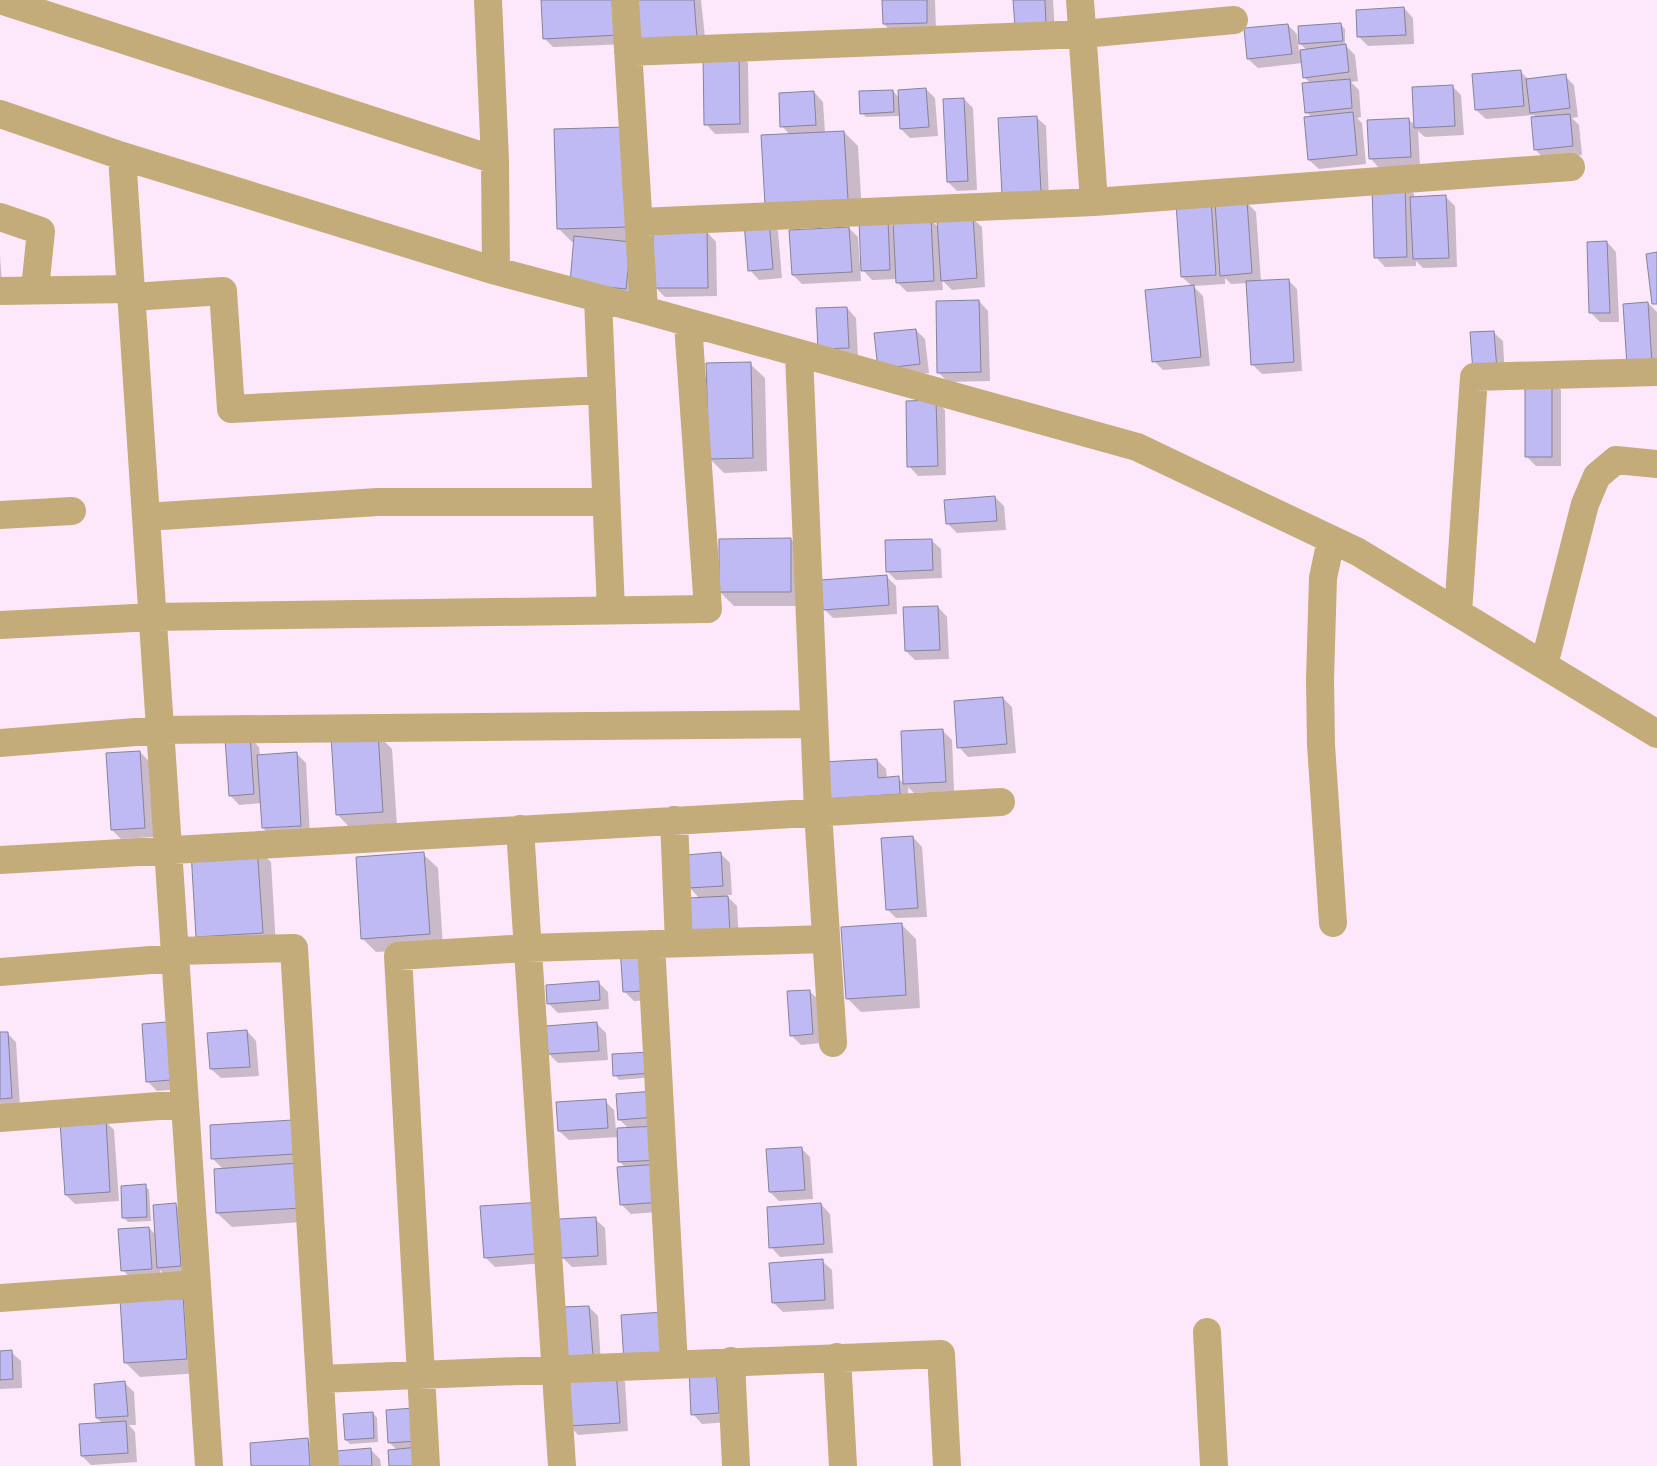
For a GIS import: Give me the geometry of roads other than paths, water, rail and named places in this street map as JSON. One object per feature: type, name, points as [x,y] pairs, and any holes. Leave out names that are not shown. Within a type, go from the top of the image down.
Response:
[{"type":"street","points":[[9,2],[58,0]]},
{"type":"street","points":[[488,0],[495,160],[496,271]]},
{"type":"street","points":[[625,0],[644,310]]},
{"type":"street","points":[[1080,0],[1094,202]]},
{"type":"street","points":[[9,2],[495,160]]},
{"type":"street","points":[[628,52],[1083,34],[1234,20]]},
{"type":"street","points":[[0,114],[122,156],[496,271],[644,310],[688,324],[1137,447],[1358,552],[1657,734]]},
{"type":"street","points":[[122,156],[209,1466]]},
{"type":"street","points":[[639,222],[1094,202],[1571,167]]},
{"type":"street","points":[[0,217],[41,231],[35,289]]},
{"type":"street","points":[[0,291],[35,289],[132,293],[223,291],[232,409],[602,390]]},
{"type":"street","points":[[598,299],[611,610]]},
{"type":"street","points":[[0,625],[153,617],[708,609],[688,324]]},
{"type":"street","points":[[799,354],[818,812],[833,1043]]},
{"type":"street","points":[[1458,613],[1474,377],[1657,372]]},
{"type":"street","points":[[1544,665],[1585,504],[1597,476],[1616,460],[1657,464]]},
{"type":"street","points":[[146,517],[378,502],[606,502]]},
{"type":"street","points":[[0,515],[72,511]]},
{"type":"street","points":[[1332,540],[1323,578],[1320,679],[1321,745],[1333,923]]},
{"type":"street","points":[[0,743],[160,730],[814,724]]},
{"type":"street","points":[[0,860],[1001,802]]},
{"type":"street","points":[[674,820],[679,943]]},
{"type":"street","points":[[520,829],[562,1466]]},
{"type":"street","points":[[426,1466],[419,1375],[398,956],[527,948],[825,939]]},
{"type":"street","points":[[651,944],[674,1364]]},
{"type":"street","points":[[0,972],[175,955],[294,948],[325,1466]]},
{"type":"street","points":[[0,1118],[185,1104]]},
{"type":"street","points":[[0,1298],[197,1284]]},
{"type":"street","points":[[1207,1332],[1214,1466]]},
{"type":"street","points":[[320,1379],[941,1354],[947,1466]]},
{"type":"street","points":[[837,1358],[843,1466]]},
{"type":"street","points":[[731,1361],[736,1466]]}]
